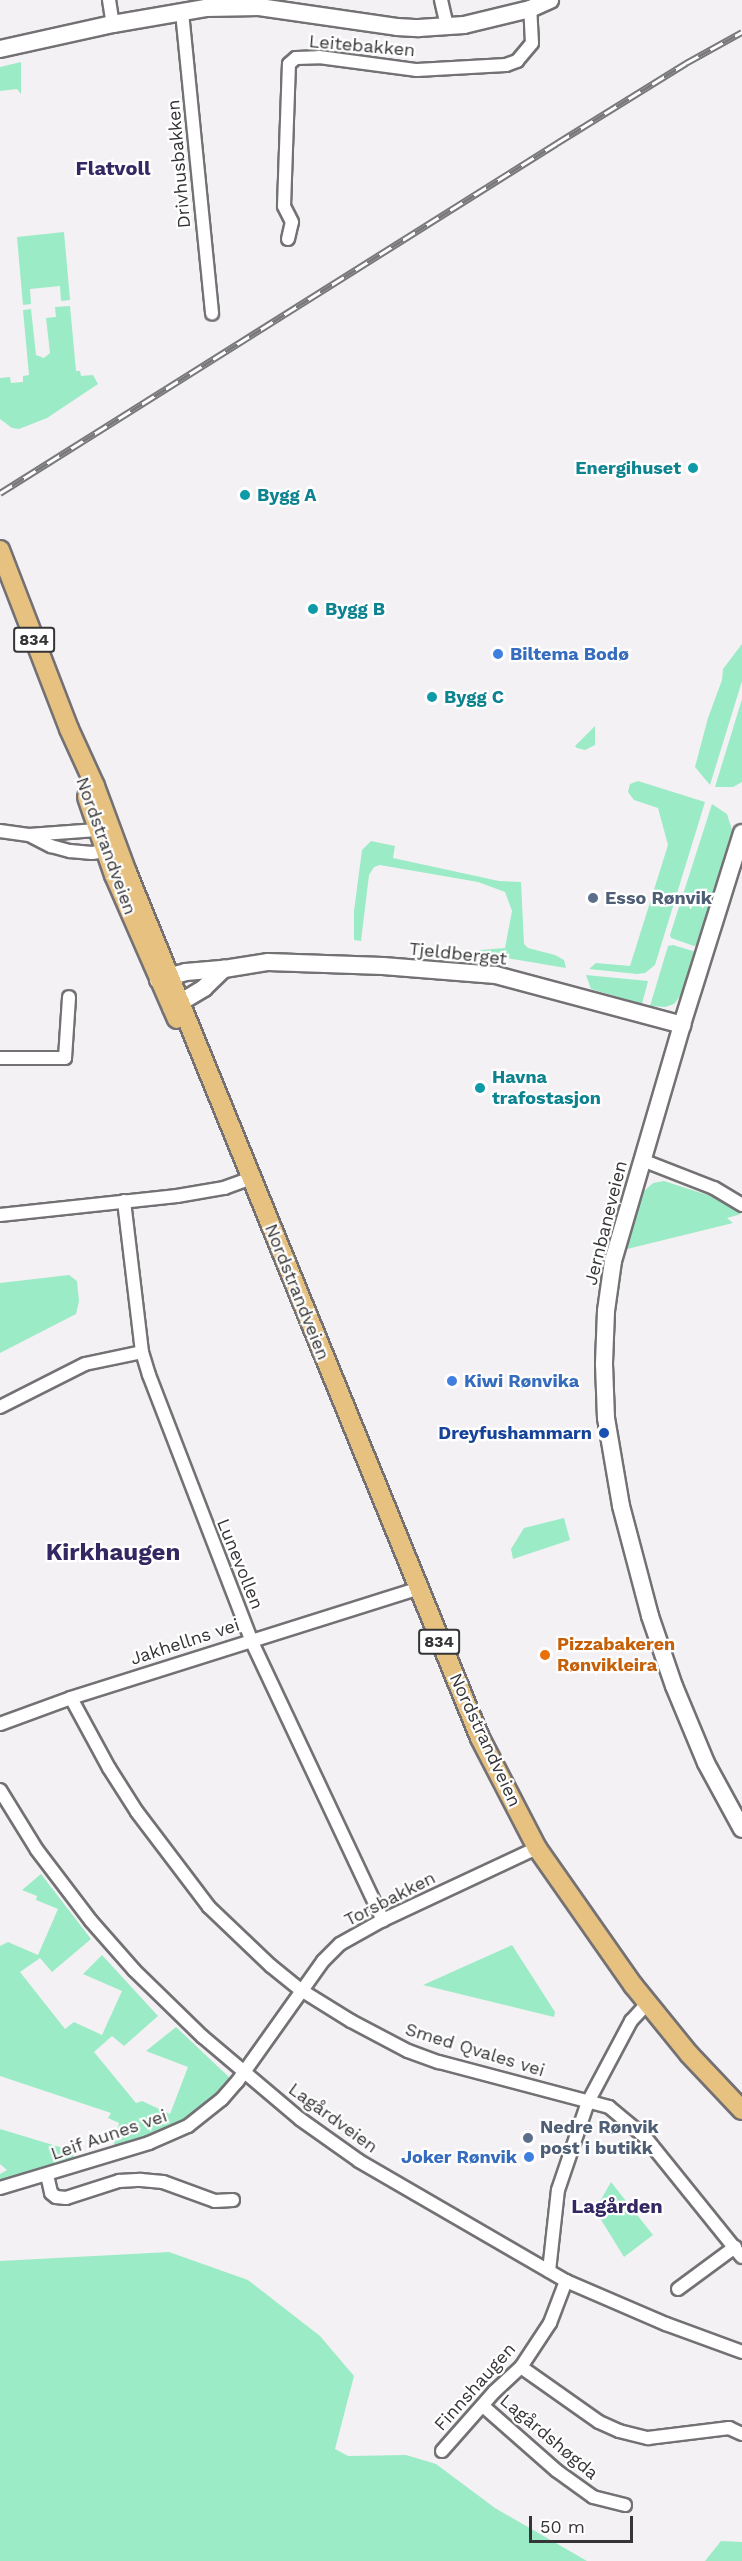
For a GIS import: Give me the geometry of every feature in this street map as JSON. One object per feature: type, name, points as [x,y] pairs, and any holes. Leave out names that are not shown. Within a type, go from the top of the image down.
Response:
[{"type":"main road","name":"Nordstrandveien","points":[[0,550],[69,729],[71,748],[105,839],[229,1122],[417,1589],[480,1738],[537,1848],[647,2004],[689,2054],[742,2110]]},
{"type":"street","points":[[109,0],[113,24]]},
{"type":"street","points":[[441,0],[447,27]]},
{"type":"street","points":[[0,49],[113,24],[182,12],[259,7],[397,27],[447,27],[530,9],[550,0]]},
{"type":"street","name":"Leitebakken","points":[[288,239],[292,222],[284,206],[289,64],[296,58],[319,57],[417,70],[506,65],[517,61],[532,43],[530,9]]},
{"type":"street","name":"Drivhusbakken","points":[[182,12],[212,314]]},
{"type":"street","points":[[0,831],[105,839]]},
{"type":"street","name":"Jernbaneveien","points":[[742,833],[682,1025],[613,1261],[606,1311],[604,1364],[606,1418],[621,1506],[650,1616],[674,1686],[706,1763],[742,1829]]},
{"type":"street","points":[[29,835],[51,846],[92,853],[105,839]]},
{"type":"street","name":"Tjeldberget","points":[[164,977],[268,962],[496,975],[682,1025]]},
{"type":"street","points":[[177,1005],[204,988],[224,969]]},
{"type":"street","points":[[0,1058],[64,1058],[69,997]]},
{"type":"street","points":[[642,1160],[714,1188],[742,1205]]},
{"type":"street","points":[[0,1215],[124,1202],[224,1188],[252,1178]]},
{"type":"street","name":"Lunevollen","points":[[124,1202],[142,1352],[198,1509],[251,1640],[383,1920]]},
{"type":"street","points":[[0,1407],[85,1365],[142,1352]]},
{"type":"street","name":"Jakhellns vei","points":[[0,1724],[71,1698],[417,1589]]},
{"type":"street","name":"Smed Qvales vei","points":[[71,1698],[109,1768],[137,1812],[209,1907],[250,1947],[302,1990],[359,2026],[408,2051],[439,2062],[609,2107],[645,2137],[738,2252]]},
{"type":"street","name":"Lagårdveien","points":[[0,1790],[37,1850],[91,1921],[168,2004],[243,2072],[300,2119],[359,2161],[566,2281],[666,2324],[742,2352]]},
{"type":"street","name":"Torsbakken","points":[[243,2072],[323,1961],[340,1944],[383,1920],[537,1848]]},
{"type":"street","points":[[549,2271],[558,2190],[588,2102],[631,2021],[647,2004]]},
{"type":"street","name":"Leif Aunes vei","points":[[0,2188],[174,2134],[222,2099],[243,2072]]},
{"type":"street","points":[[47,2175],[51,2193],[56,2197],[66,2198],[119,2181],[141,2180],[163,2182],[215,2200],[233,2200]]},
{"type":"street","points":[[678,2289],[738,2252]]},
{"type":"street","name":"Finnshaugen","points":[[442,2451],[494,2392],[521,2367],[550,2323],[566,2281]]},
{"type":"street","points":[[521,2367],[599,2422],[619,2431],[648,2438],[729,2428],[742,2434]]},
{"type":"street","name":"Lagårdshøgda","points":[[483,2406],[557,2471],[593,2497],[626,2505]]},
{"type":"green space","points":[[21,62],[21,94],[17,89],[0,91],[0,67]]},
{"type":"green space","points":[[64,232],[70,300],[61,301],[60,286],[30,289],[31,304],[23,305],[17,237]]},
{"type":"green space","points":[[70,306],[76,371],[80,371],[81,376],[93,375],[98,384],[47,418],[19,429],[12,428],[0,419],[0,378],[10,377],[11,383],[23,382],[23,376],[29,375],[23,310],[31,309],[36,355],[44,358],[50,353],[46,318],[56,317],[55,307]]},
{"type":"green space","points":[[742,644],[742,681],[710,785],[695,767],[708,718],[722,680],[723,669]]},
{"type":"green space","points":[[742,699],[742,782],[733,787],[715,787]]},
{"type":"green space","points":[[595,726],[595,745],[585,750],[577,748],[575,746]]},
{"type":"green space","points":[[638,781],[705,802],[655,965],[645,973],[637,974],[589,969],[596,963],[630,966],[668,845],[658,808],[634,800],[628,792],[630,784]]},
{"type":"green space","points":[[712,804],[727,814],[733,833],[699,944],[694,946],[671,938],[670,935]]},
{"type":"green space","points":[[371,841],[395,846],[393,858],[499,881],[521,882],[524,944],[528,948],[555,955],[564,960],[566,968],[507,958],[478,961],[480,950],[505,948],[512,911],[505,892],[478,882],[380,865],[374,867],[369,875],[361,941],[354,940],[354,911],[362,850]]},
{"type":"green space","points":[[673,945],[696,952],[684,991],[674,1004],[665,1007],[650,1006],[668,946]]},
{"type":"green space","points":[[586,975],[648,981],[642,1004],[591,989]]},
{"type":"green space","points":[[664,1181],[717,1198],[741,1214],[727,1218],[733,1223],[623,1250],[641,1194],[653,1183]]},
{"type":"green space","points":[[69,1275],[77,1281],[79,1301],[76,1314],[0,1353],[0,1283]]},
{"type":"green space","points":[[564,1518],[570,1540],[513,1559],[511,1549],[524,1528]]},
{"type":"green space","points":[[41,1874],[91,1939],[52,1972],[40,1958],[20,1972],[65,2029],[74,2022],[102,2035],[122,1991],[83,1974],[102,1955],[158,2016],[124,2046],[112,2036],[94,2052],[136,2103],[142,2101],[170,2114],[188,2067],[146,2051],[176,2027],[230,2078],[208,2101],[183,2120],[113,2148],[119,2123],[108,2118],[111,2113],[0,2076],[0,1946],[8,1942],[38,1955],[58,1909],[36,1900],[37,1896],[22,1890]]},
{"type":"green space","points":[[512,1945],[555,2012],[554,2017],[423,1985]]},
{"type":"green space","points":[[0,2129],[73,2151],[74,2159],[0,2181],[0,2174],[7,2170],[0,2164]]},
{"type":"green space","points":[[611,2182],[653,2235],[624,2257],[595,2210]]},
{"type":"green space","points":[[169,2252],[248,2280],[320,2336],[354,2376],[335,2449],[348,2456],[406,2455],[436,2464],[495,2508],[587,2561],[0,2561],[0,2261]]},
{"type":"green space","points":[[721,2541],[742,2542],[742,2561],[705,2561]]},
{"type":"railway","points":[[0,493],[557,143],[686,63],[742,32]]},
{"type":"place","name":"Energihuset","points":[[693,468]]},
{"type":"place","name":"Bygg A","points":[[245,495]]},
{"type":"place","name":"Bygg B","points":[[313,609]]},
{"type":"place","name":"Biltema Bodø","points":[[498,654]]},
{"type":"place","name":"Bygg C","points":[[432,697]]},
{"type":"place","name":"Esso Rønvik","points":[[593,898]]},
{"type":"place","name":"Havna trafostasjon","points":[[480,1088]]},
{"type":"place","name":"Kiwi Rønvika","points":[[452,1381]]},
{"type":"place","name":"Dreyfushammarn","points":[[604,1433]]},
{"type":"place","name":"Pizzabakeren Rønvikleira","points":[[545,1655]]},
{"type":"place","name":"Nedre Rønvik post i butikk","points":[[528,2138]]},
{"type":"place","name":"Joker Rønvik","points":[[529,2157]]},
{"type":"district","name":"Flatvoll","points":[[113,168]]},
{"type":"district","name":"Kirkhaugen","points":[[113,1553]]},
{"type":"district","name":"Lagården","points":[[617,2206]]}]
